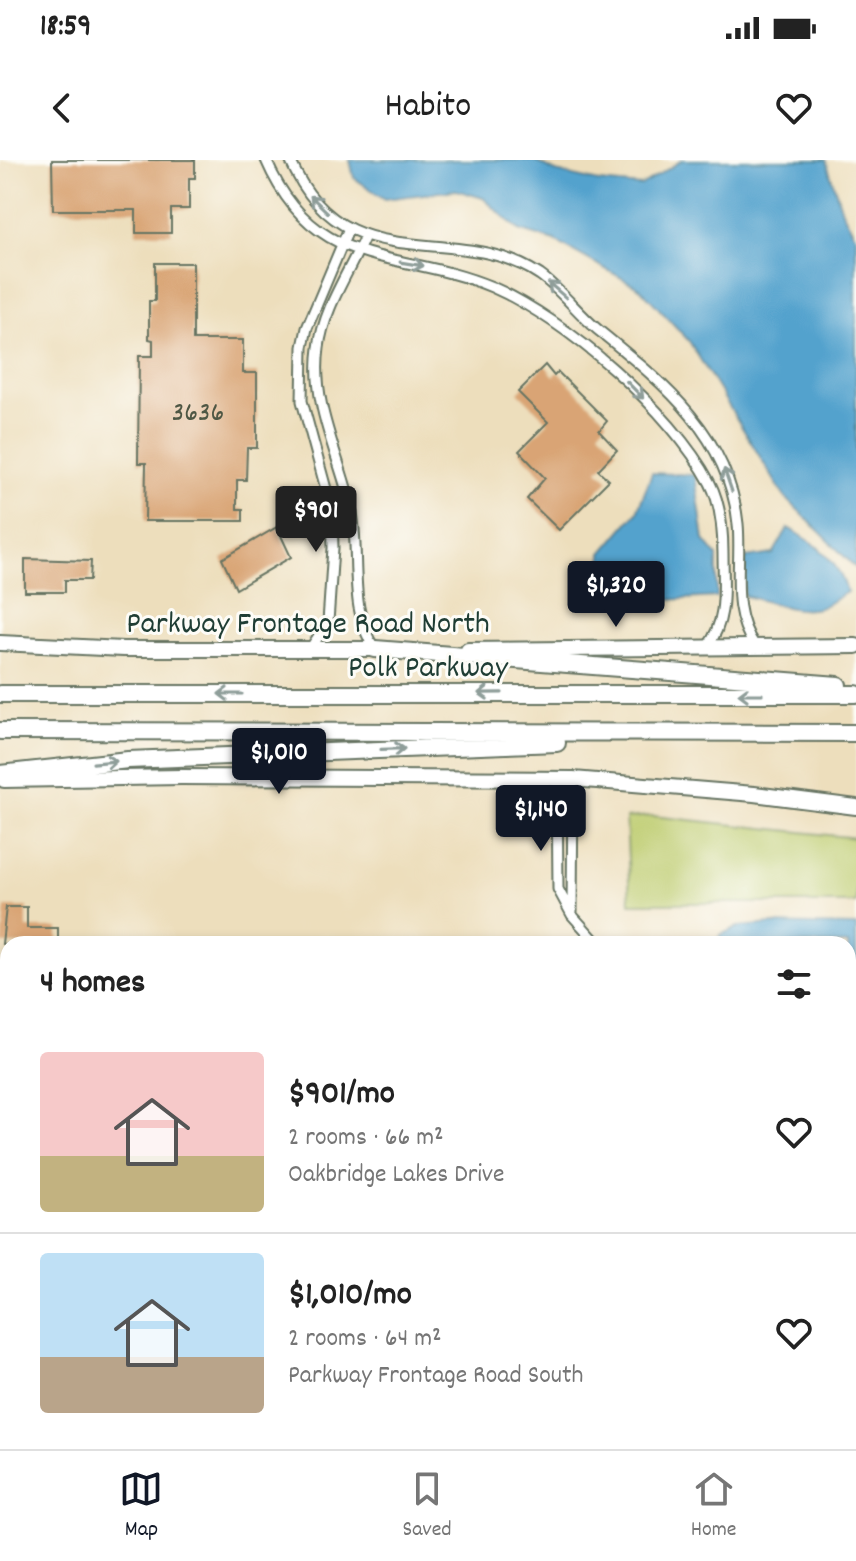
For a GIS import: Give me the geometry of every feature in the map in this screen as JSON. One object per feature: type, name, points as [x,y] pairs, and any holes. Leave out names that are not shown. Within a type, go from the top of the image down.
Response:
[{"type":"highway","points":[[375,649],[856,686]]},
{"type":"highway","name":"Polk Parkway","points":[[0,694],[856,694]]},
{"type":"highway","points":[[0,731],[856,733]]},
{"type":"highway","points":[[0,774],[128,760],[643,741],[748,733]]},
{"type":"main road","name":"Parkway Frontage Road North","points":[[0,643],[123,649],[856,646]]},
{"type":"main road","points":[[0,780],[181,777],[573,779],[856,807]]},
{"type":"street","points":[[266,160],[298,210],[341,246],[358,253],[427,267],[494,288],[535,310],[592,350],[650,406],[710,484],[720,513],[723,557],[721,622],[707,647]]},
{"type":"street","points":[[290,160],[309,194],[349,228],[365,236],[403,245],[493,255],[525,267],[553,286],[594,326],[669,388],[695,418],[727,476],[738,524],[739,616],[755,646]]},
{"type":"street","points":[[310,649],[328,622],[333,548],[332,511],[302,401],[303,347],[307,328],[349,228]]},
{"type":"street","points":[[365,236],[322,331],[318,372],[320,399],[351,507],[358,617],[375,649]]},
{"type":"street","points":[[557,779],[558,889],[572,915],[591,936]]},
{"type":"street","points":[[572,915],[573,779]]},
{"type":"green space","points":[[653,816],[856,838],[856,903],[630,903],[626,818]]},
{"type":"water","points":[[350,160],[533,160],[556,172],[599,182],[641,186],[682,160],[826,160],[842,211],[856,237],[856,568],[784,496],[689,341],[640,288],[555,241],[519,230],[483,198],[456,190],[385,199],[354,178]]},
{"type":"water","points":[[652,473],[695,475],[704,540],[717,556],[717,597],[647,601],[622,607],[602,597],[602,553],[637,512]]},
{"type":"water","points":[[788,528],[825,554],[838,571],[847,592],[822,607],[809,609],[790,608],[744,596],[745,558],[773,554]]},
{"type":"water","points":[[772,924],[856,926],[856,936],[720,936],[738,927]]},
{"type":"building","points":[[52,160],[195,160],[195,178],[189,178],[189,209],[171,209],[171,233],[136,233],[136,210],[53,210]]},
{"type":"building","points":[[155,263],[193,263],[193,340],[243,340],[243,373],[257,373],[257,448],[247,448],[246,480],[237,480],[237,509],[243,509],[243,521],[145,521],[146,463],[138,463],[139,356],[153,356],[153,340],[149,339],[149,301],[155,301]]},
{"type":"building","points":[[545,365],[554,376],[558,372],[607,421],[599,431],[617,450],[598,470],[609,480],[559,530],[527,499],[545,478],[519,451],[548,422],[518,392]]},
{"type":"building","points":[[277,527],[291,557],[236,589],[222,559]]},
{"type":"building","points":[[25,559],[91,561],[90,580],[65,580],[65,592],[25,592]]},
{"type":"building","points":[[6,907],[27,907],[27,928],[58,928],[58,936],[3,936]]}]
